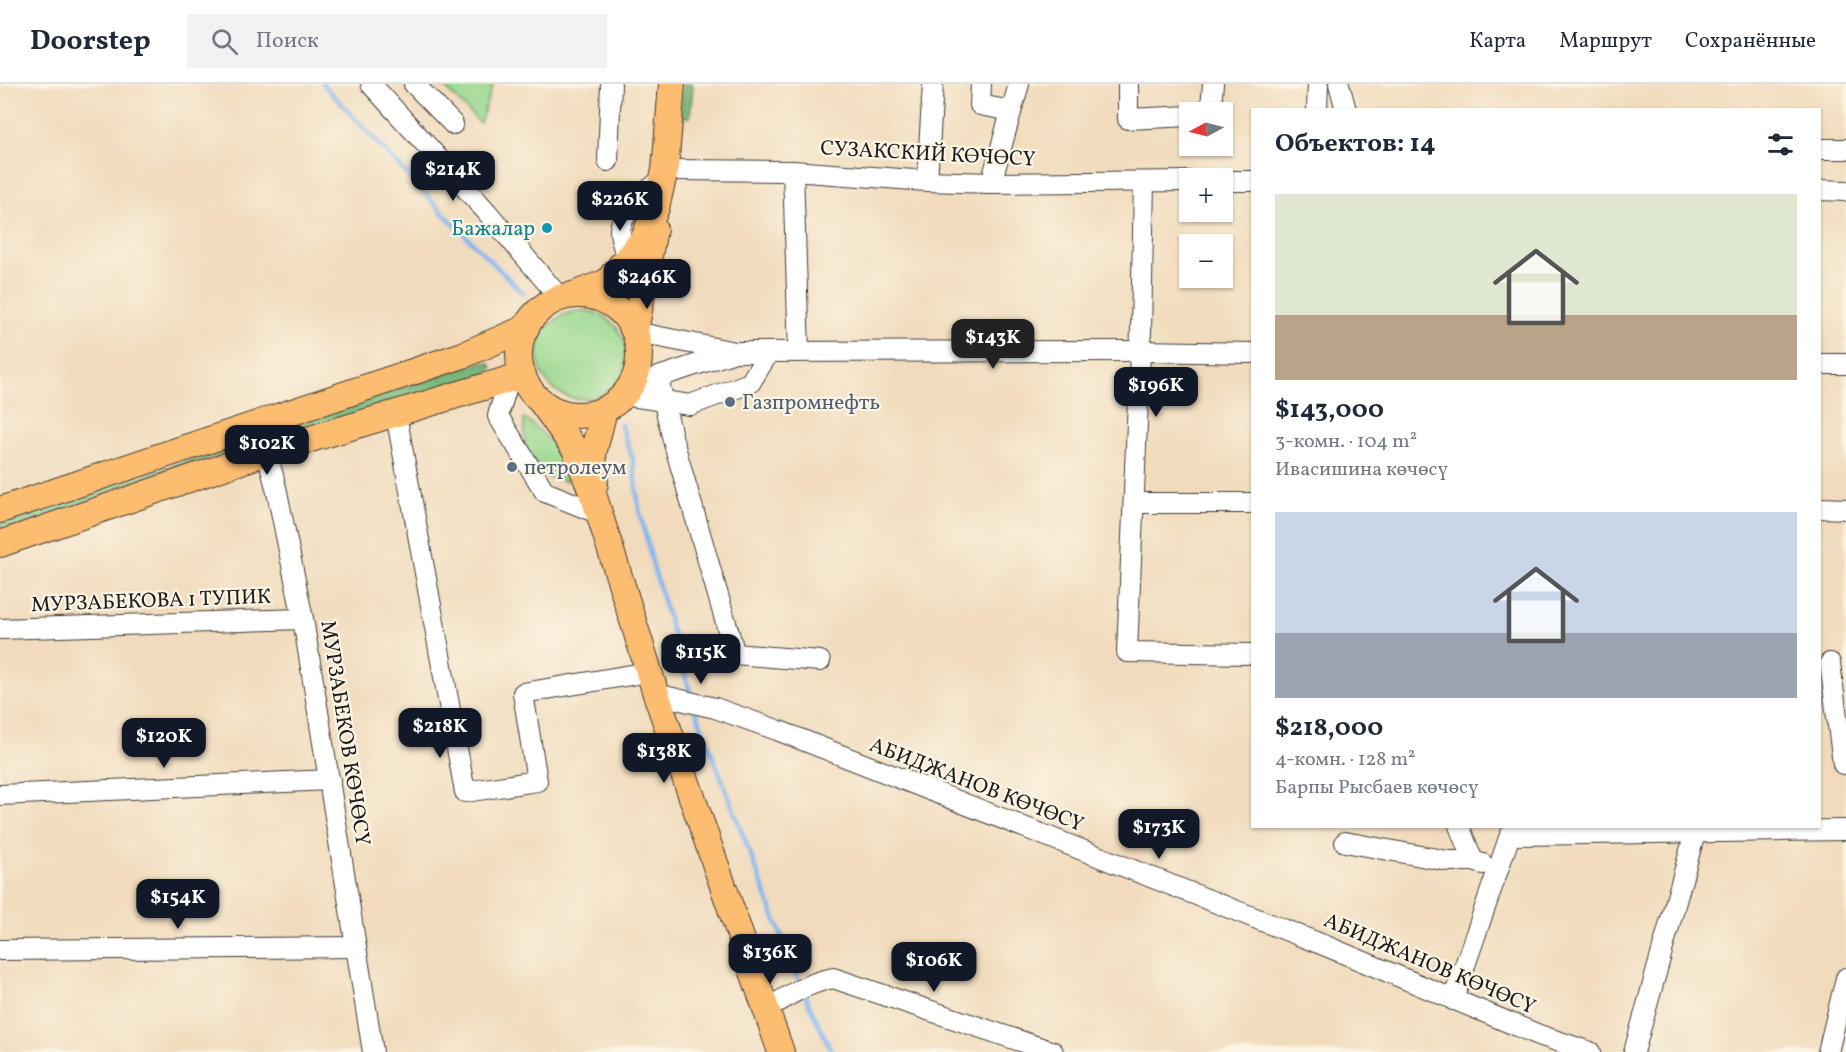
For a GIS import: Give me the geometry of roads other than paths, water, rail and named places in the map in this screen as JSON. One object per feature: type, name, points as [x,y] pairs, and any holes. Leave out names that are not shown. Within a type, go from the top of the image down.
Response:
[{"type":"main road","points":[[634,332],[663,176],[672,84]]},
{"type":"main road","points":[[516,377],[526,328],[535,315],[546,305],[607,282],[644,238],[656,208],[663,176]]},
{"type":"main road","points":[[540,400],[564,413],[584,415],[604,410],[628,391],[638,369],[639,350],[634,332],[624,315],[608,303],[590,296],[565,297]]},
{"type":"main road","points":[[0,510],[463,355],[526,328]]},
{"type":"main road","points":[[516,377],[540,400],[574,448],[661,688],[781,1052]]},
{"type":"main road","points":[[0,544],[267,453],[516,377]]},
{"type":"main road","points":[[597,507],[593,454],[604,410]]},
{"type":"street","points":[[371,84],[565,297]]},
{"type":"street","points":[[389,104],[412,84],[453,124]]},
{"type":"street","points":[[608,161],[611,84]]},
{"type":"street","points":[[927,181],[933,84]]},
{"type":"street","points":[[981,84],[980,105],[1011,111]]},
{"type":"street","points":[[991,183],[1019,84]]},
{"type":"street","points":[[1128,84],[1128,119],[1179,117]]},
{"type":"street","points":[[1211,102],[1213,84]]},
{"type":"street","points":[[1317,108],[1318,84]]},
{"type":"street","points":[[1339,84],[1345,108]]},
{"type":"street","points":[[1821,149],[1846,149]]},
{"type":"street","points":[[793,171],[799,352]]},
{"type":"street","name":"СУЗАКСКИЙ КӨЧӨСҮ","points":[[663,176],[793,171],[927,181],[991,183],[1179,182]]},
{"type":"street","points":[[1233,181],[1251,181]]},
{"type":"street","points":[[1144,182],[1140,351],[1127,652],[1251,654]]},
{"type":"street","points":[[1821,190],[1846,191]]},
{"type":"street","points":[[634,332],[735,352],[1251,353]]},
{"type":"street","points":[[628,391],[658,378],[735,352]]},
{"type":"street","points":[[628,391],[664,401],[690,405],[750,384],[768,352]]},
{"type":"street","points":[[1821,364],[1846,364]]},
{"type":"street","points":[[516,377],[498,416],[545,492],[597,507]]},
{"type":"street","points":[[658,378],[735,654],[820,661]]},
{"type":"street","points":[[396,414],[465,792],[537,781],[523,693],[661,688]]},
{"type":"street","name":"МУРЗАБЕКОВ КӨЧӨСҮ","points":[[257,425],[278,492],[303,618],[373,1052]]},
{"type":"street","points":[[1134,503],[1251,503]]},
{"type":"street","points":[[1821,508],[1846,509]]},
{"type":"street","name":"МУРЗАБЕКОВА 1 ТУПИК","points":[[0,629],[303,618]]},
{"type":"street","points":[[1832,663],[1843,764]]},
{"type":"street","name":"АБИДЖАНОВ КӨЧӨСҮ","points":[[661,688],[1326,946],[1539,1035],[1590,1052]]},
{"type":"street","points":[[0,795],[330,780]]},
{"type":"street","points":[[1460,828],[1473,861]]},
{"type":"street","points":[[1454,1000],[1510,836],[1846,830]]},
{"type":"street","points":[[1634,1052],[1695,833]]},
{"type":"street","points":[[1345,842],[1448,861],[1473,861],[1499,870]]},
{"type":"street","points":[[0,950],[356,947]]},
{"type":"street","points":[[766,1010],[794,991],[813,982],[833,978],[1053,1052]]},
{"type":"street","points":[[1828,1052],[1845,984]]},
{"type":"waterway","points":[[323,84],[444,214],[523,293]]},
{"type":"waterway","points":[[621,425],[633,460],[639,509],[654,570],[691,695]]},
{"type":"waterway","points":[[695,709],[800,984]]},
{"type":"waterway","points":[[803,992],[832,1052]]},
{"type":"place","name":"Бажалар","points":[[547,228]]},
{"type":"place","name":"Газпромнефть","points":[[730,402]]},
{"type":"place","name":"петролеум","points":[[512,467]]}]
